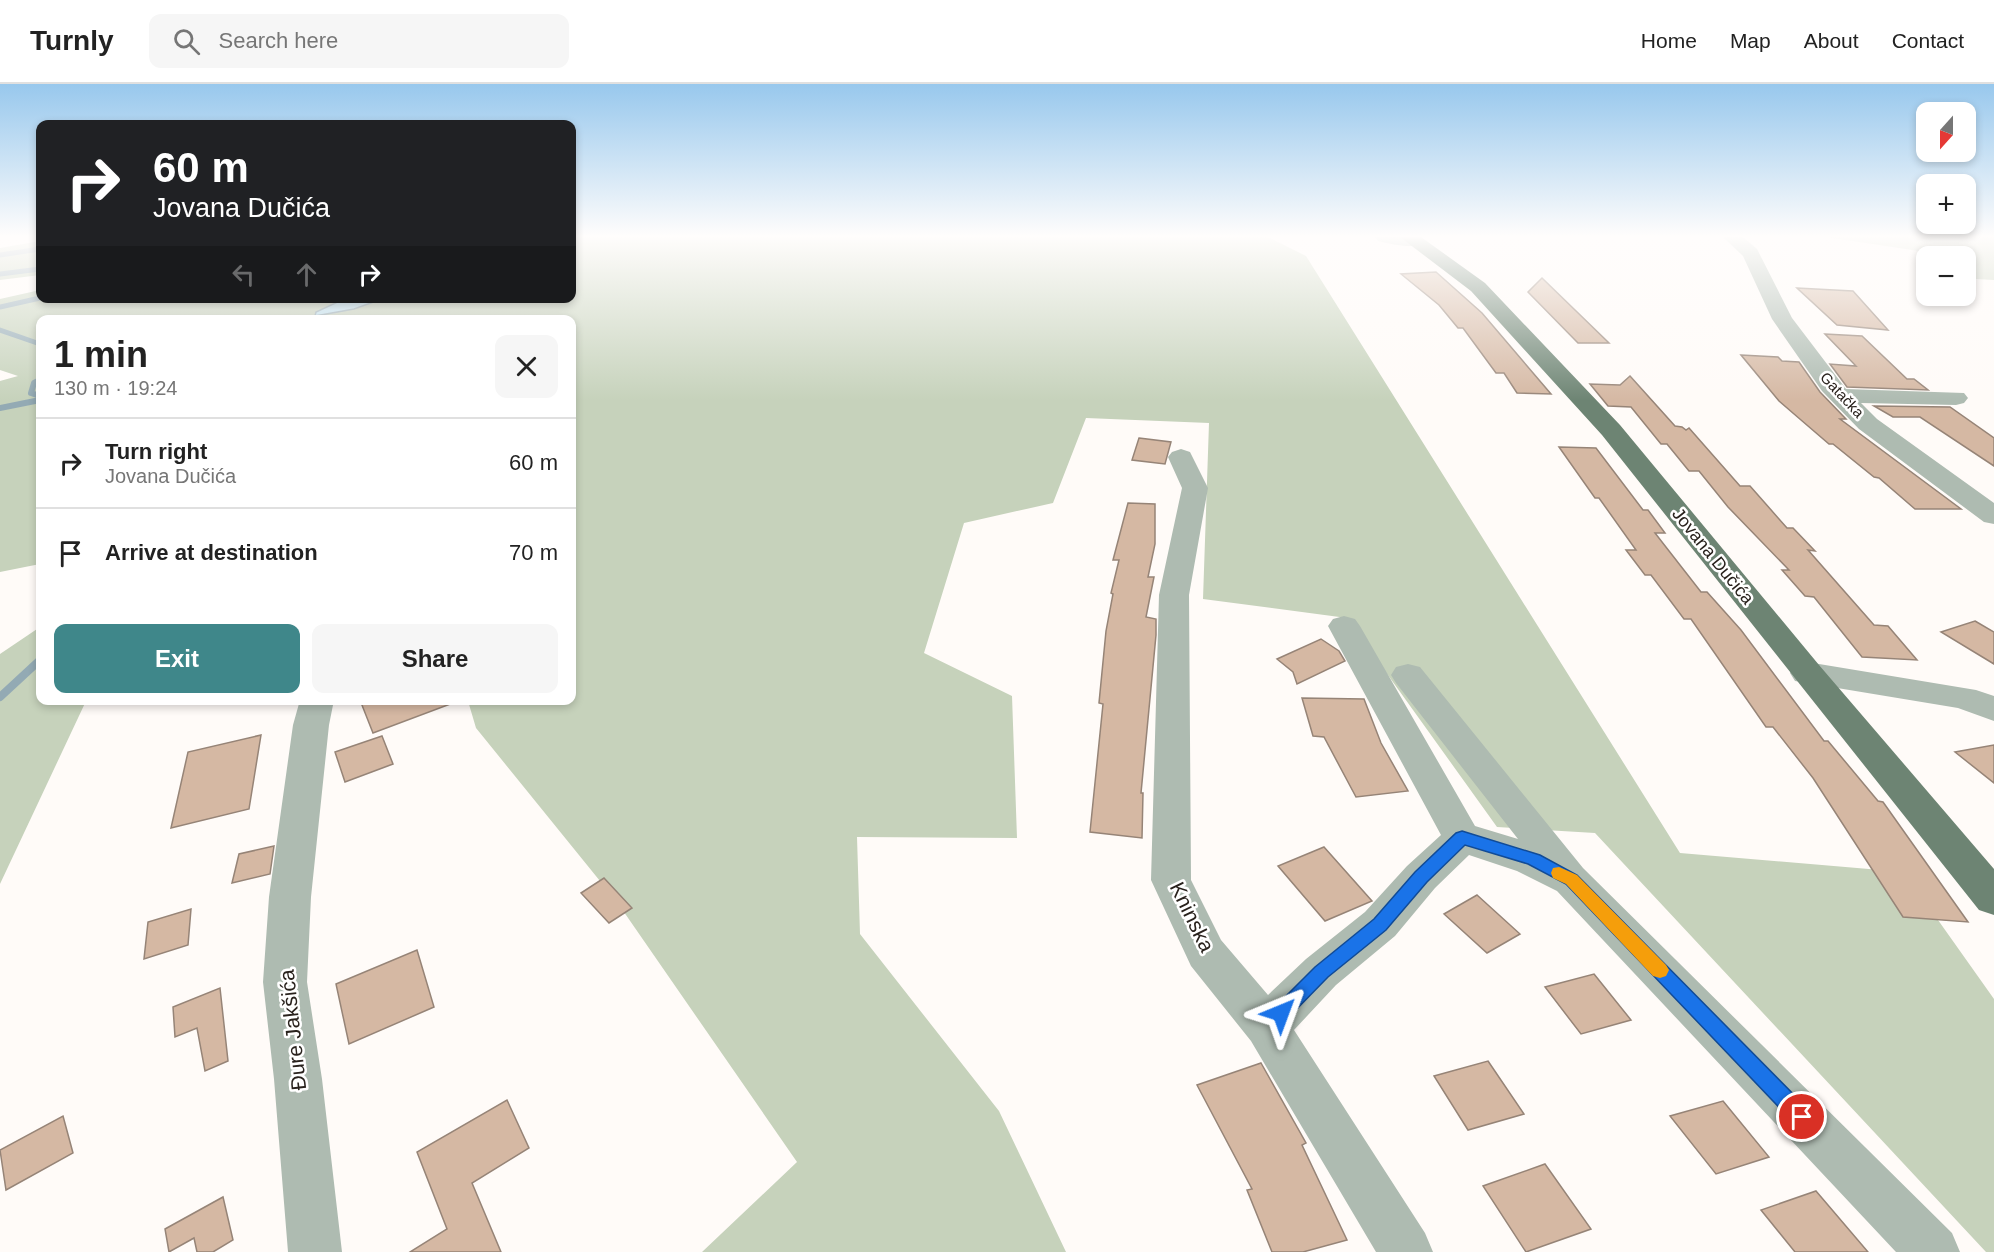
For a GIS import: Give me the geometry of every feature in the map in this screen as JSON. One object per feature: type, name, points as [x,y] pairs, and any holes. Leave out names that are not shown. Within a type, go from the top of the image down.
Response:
[{"type":"main road","name":"Jovana Dučića","points":[[1482,292],[1611,430],[1807,673],[1994,898]]},
{"type":"street","name":"Gatačka","points":[[1769,292],[1782,319],[1830,386],[1868,424],[1994,516]]},
{"type":"street","points":[[1840,396],[1956,398]]},
{"type":"street","name":"Kninska","points":[[1181,457],[1195,488],[1174,595],[1171,880],[1206,952],[1267,1027],[1406,1252]]},
{"type":"street","points":[[1344,626],[1462,838],[1534,860],[1572,880]]},
{"type":"street","points":[[1807,673],[1890,684],[1964,698],[1994,709]]},
{"type":"street","points":[[1408,675],[1572,880],[1933,1252]]},
{"type":"street","name":"Đure Jakšića","points":[[315,1252],[298,1079],[285,981],[290,897],[311,725],[316,705]]},
{"type":"street","points":[[1267,1027],[1321,972],[1380,924],[1421,877],[1462,838]]},
{"type":"green space","points":[[36,292],[36,303],[336,303],[316,312],[354,309],[371,303],[576,303],[576,292],[1328,292],[1680,853],[1904,872],[1994,999],[1994,1252],[1986,1252],[1595,833],[1497,827],[1347,618],[1203,599],[1209,423],[1086,418],[1053,503],[964,523],[924,653],[1012,696],[1017,838],[857,837],[860,934],[999,1111],[1066,1252],[702,1252],[797,1162],[617,902],[476,728],[469,705],[576,705],[576,315],[36,315],[36,565],[0,572],[0,381],[18,376],[0,370],[0,299]]},
{"type":"green space","points":[[36,630],[36,705],[84,705],[0,884],[0,654]]},
{"type":"water","points":[[336,303],[371,303],[354,309],[321,315],[315,315],[316,312]]},
{"type":"building","points":[[1422,292],[1458,292],[1482,313],[1551,394],[1517,393],[1504,373],[1496,373],[1463,328],[1458,328],[1439,305]]},
{"type":"building","points":[[1528,292],[1556,292],[1609,343],[1578,343]]},
{"type":"building","points":[[1801,292],[1853,292],[1888,330],[1837,325]]},
{"type":"building","points":[[1825,334],[1862,336],[1907,379],[1914,379],[1928,390],[1847,387],[1830,364],[1856,366]]},
{"type":"building","points":[[1741,355],[1778,357],[1782,361],[1799,362],[1820,392],[1846,419],[1840,419],[1961,509],[1915,509],[1879,478],[1874,477],[1833,444],[1829,444],[1779,401]]},
{"type":"building","points":[[1630,376],[1675,426],[1686,430],[1689,428],[1740,486],[1750,486],[1787,528],[1793,528],[1815,551],[1808,550],[1874,625],[1888,626],[1917,660],[1862,657],[1814,597],[1805,596],[1782,570],[1789,570],[1728,507],[1699,471],[1689,471],[1667,444],[1661,444],[1631,407],[1608,406],[1590,384],[1620,385]]},
{"type":"building","points":[[1874,406],[1950,407],[1994,438],[1994,466],[1920,417],[1893,417]]},
{"type":"building","points":[[1139,438],[1171,442],[1165,464],[1132,460]]},
{"type":"building","points":[[1559,447],[1596,448],[1643,510],[1648,510],[1665,533],[1655,533],[1701,592],[1707,592],[1741,630],[1824,741],[1828,741],[1878,801],[1883,802],[1968,922],[1903,917],[1813,778],[1773,727],[1766,727],[1691,619],[1684,619],[1651,575],[1645,575],[1626,550],[1636,550]]},
{"type":"building","points":[[1128,503],[1155,504],[1155,544],[1148,577],[1154,577],[1146,617],[1156,619],[1156,635],[1141,793],[1143,793],[1142,838],[1090,832],[1103,704],[1099,703],[1106,631],[1113,594],[1111,593],[1119,560],[1113,560]]},
{"type":"building","points":[[1975,621],[1994,632],[1994,664],[1941,632]]},
{"type":"building","points":[[1321,639],[1339,651],[1345,661],[1297,684],[1293,672],[1277,659]]},
{"type":"building","points":[[1302,698],[1364,699],[1381,743],[1408,791],[1356,797],[1324,737],[1313,736]]},
{"type":"building","points":[[362,705],[448,705],[373,733]]},
{"type":"building","points":[[261,735],[249,809],[171,828],[188,752]]},
{"type":"building","points":[[382,736],[393,764],[345,782],[335,752]]},
{"type":"building","points":[[1994,745],[1994,783],[1955,752]]},
{"type":"building","points":[[274,846],[270,874],[232,883],[239,854]]},
{"type":"building","points":[[1324,847],[1372,901],[1325,921],[1278,866]]},
{"type":"building","points":[[604,878],[632,908],[609,923],[581,893]]},
{"type":"building","points":[[1477,895],[1520,934],[1487,953],[1444,914]]},
{"type":"building","points":[[191,909],[188,945],[144,959],[148,922]]},
{"type":"building","points":[[417,950],[434,1007],[349,1044],[336,984]]},
{"type":"building","points":[[1594,974],[1631,1020],[1581,1034],[1545,987]]},
{"type":"building","points":[[220,988],[228,1061],[205,1071],[197,1028],[175,1037],[173,1007]]},
{"type":"building","points":[[1488,1061],[1524,1114],[1468,1130],[1434,1076]]},
{"type":"building","points":[[1261,1063],[1306,1143],[1302,1145],[1347,1240],[1303,1252],[1272,1252],[1247,1190],[1252,1189],[1197,1085]]},
{"type":"building","points":[[507,1100],[529,1148],[472,1183],[501,1252],[410,1252],[447,1229],[417,1152]]},
{"type":"building","points":[[1723,1101],[1769,1157],[1716,1174],[1670,1116]]},
{"type":"building","points":[[63,1116],[73,1153],[6,1190],[0,1150]]},
{"type":"building","points":[[1545,1164],[1591,1229],[1526,1252],[1483,1186]]},
{"type":"building","points":[[1816,1191],[1868,1252],[1795,1252],[1761,1210]]},
{"type":"building","points":[[223,1197],[233,1240],[213,1252],[197,1252],[194,1238],[169,1252],[165,1229]]},
{"type":"waterway","points":[[0,307],[36,299]]},
{"type":"waterway","points":[[0,330],[36,343]]},
{"type":"waterway","points":[[36,382],[31,393],[36,395]]},
{"type":"waterway","points":[[0,408],[36,401]]},
{"type":"waterway","points":[[0,697],[36,664]]},
{"type":"slow traffic","points":[[1559,873],[1572,880],[1660,970]]},
{"type":"route","points":[[1281,1013],[1321,972],[1380,924],[1421,877],[1462,838],[1534,860],[1572,880],[1802,1117]]}]
